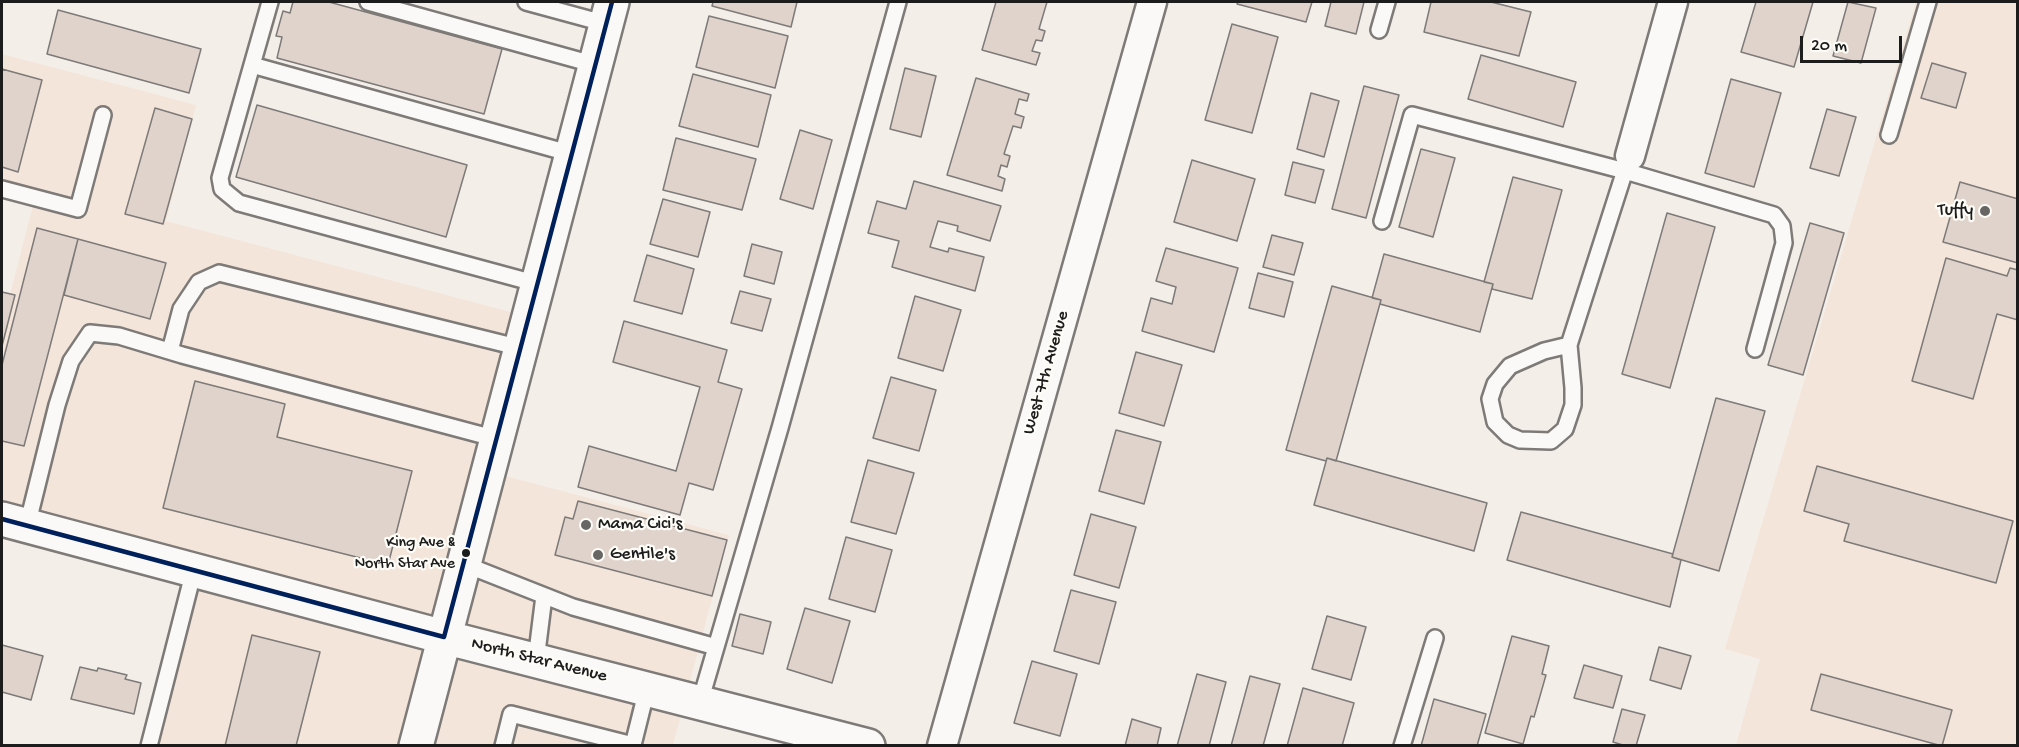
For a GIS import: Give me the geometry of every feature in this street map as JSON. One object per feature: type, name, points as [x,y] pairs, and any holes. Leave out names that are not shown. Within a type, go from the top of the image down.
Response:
[{"type":"street","name":"West 7th Avenue","points":[[942,746],[1152,2]]},
{"type":"street","points":[[1627,163],[1673,2]]},
{"type":"street","points":[[416,746],[610,13]]},
{"type":"street","name":"North Star Avenue","points":[[14,522],[444,637],[868,746]]},
{"type":"lane","points":[[270,2],[220,178],[222,189],[239,203],[538,284]]},
{"type":"lane","points":[[368,2],[596,65]]},
{"type":"lane","points":[[526,2],[610,13]]},
{"type":"lane","points":[[699,702],[780,428],[898,2]]},
{"type":"lane","points":[[1379,30],[1387,2]]},
{"type":"lane","points":[[1889,135],[1928,2]]},
{"type":"lane","points":[[252,65],[572,154]]},
{"type":"lane","points":[[2,189],[78,209],[103,115]]},
{"type":"lane","points":[[1382,221],[1412,115],[1627,163],[1774,215],[1782,226],[1784,243],[1755,349]]},
{"type":"lane","points":[[1569,345],[1544,351],[1510,366],[1495,384],[1491,399],[1495,422],[1508,435],[1520,440],[1551,441],[1565,429],[1573,405],[1569,345],[1627,163]]},
{"type":"lane","points":[[170,351],[181,309],[199,282],[219,273],[521,348]]},
{"type":"lane","points":[[14,522],[71,361],[90,333],[119,336],[497,439]]},
{"type":"lane","points":[[464,564],[573,607],[716,647]]},
{"type":"lane","points":[[148,746],[194,570]]},
{"type":"lane","points":[[536,660],[544,596]]},
{"type":"lane","points":[[1402,746],[1434,638]]},
{"type":"lane","points":[[503,746],[511,714],[633,745],[647,689]]},
{"type":"shaded area","points":[[1916,2],[2017,2],[2017,745],[1736,745],[1760,659],[1725,649]]},
{"type":"shaded area","points":[[2,54],[196,105],[166,221],[526,316],[486,471],[729,535],[673,745],[143,745],[190,566],[2,516],[2,326],[34,201],[2,192]]},
{"type":"building","points":[[293,2],[329,2],[502,49],[484,114],[277,58],[282,37],[276,36],[283,11],[290,13]]},
{"type":"building","points":[[713,2],[797,2],[791,27],[712,6]]},
{"type":"building","points":[[996,2],[1047,2],[1039,29],[1045,31],[1042,41],[1036,40],[1032,51],[1040,53],[1036,65],[982,50]]},
{"type":"building","points":[[1238,2],[1312,2],[1306,22],[1237,4]]},
{"type":"building","points":[[1331,2],[1364,2],[1356,34],[1325,26]]},
{"type":"building","points":[[1431,2],[1491,2],[1531,12],[1519,56],[1424,32]]},
{"type":"building","points":[[1756,2],[1813,2],[1794,67],[1741,52]]},
{"type":"building","points":[[1848,2],[1876,8],[1861,63],[1833,56]]},
{"type":"building","points":[[58,10],[201,49],[189,93],[47,54]]},
{"type":"building","points":[[709,16],[788,36],[775,88],[696,67]]},
{"type":"building","points":[[1232,24],[1278,37],[1252,133],[1205,120]]},
{"type":"building","points":[[1481,55],[1576,82],[1563,127],[1468,99]]},
{"type":"building","points":[[1932,63],[1966,73],[1956,108],[1921,98]]},
{"type":"building","points":[[905,68],[936,76],[921,137],[890,129]]},
{"type":"building","points":[[2,69],[42,80],[18,172],[2,167]]},
{"type":"building","points":[[693,74],[771,95],[758,147],[679,126]]},
{"type":"building","points":[[976,78],[1029,94],[1027,101],[1019,99],[1015,114],[1024,117],[1021,128],[1013,126],[1004,154],[1010,156],[1007,167],[1001,165],[998,176],[1005,179],[1002,191],[947,175]]},
{"type":"building","points":[[1731,79],[1781,93],[1754,187],[1705,173]]},
{"type":"building","points":[[1364,86],[1399,95],[1366,218],[1332,209]]},
{"type":"building","points":[[1311,93],[1339,101],[1324,157],[1297,149]]},
{"type":"building","points":[[257,105],[467,165],[446,237],[236,177]]},
{"type":"building","points":[[155,108],[192,119],[163,224],[125,214]]},
{"type":"building","points":[[1827,109],[1856,117],[1839,176],[1810,168]]},
{"type":"building","points":[[800,130],[832,140],[813,209],[780,199]]},
{"type":"building","points":[[676,138],[756,159],[742,210],[663,190]]},
{"type":"building","points":[[1421,149],[1455,158],[1433,237],[1399,227]]},
{"type":"building","points":[[1192,160],[1255,179],[1237,241],[1174,222]]},
{"type":"building","points":[[1293,162],[1324,170],[1315,203],[1285,195]]},
{"type":"building","points":[[1513,177],[1562,190],[1532,299],[1492,289],[1493,284],[1484,282]]},
{"type":"building","points":[[914,181],[1001,206],[990,241],[957,231],[958,226],[938,221],[930,247],[948,252],[949,248],[984,257],[975,291],[892,267],[899,241],[868,233],[877,201],[906,209]]},
{"type":"building","name":"Tuffy","points":[[1960,182],[2018,199],[2018,263],[1943,242]]},
{"type":"building","points":[[663,199],[710,212],[698,257],[650,244]]},
{"type":"building","points":[[1667,213],[1715,227],[1670,388],[1622,374]]},
{"type":"building","points":[[1810,223],[1844,233],[1803,375],[1768,365]]},
{"type":"building","points":[[37,228],[78,239],[24,446],[2,441],[2,365]]},
{"type":"building","points":[[1272,235],[1303,243],[1294,275],[1263,267]]},
{"type":"building","points":[[78,239],[166,263],[150,319],[64,295]]},
{"type":"building","points":[[752,244],[782,252],[774,284],[744,276]]},
{"type":"building","points":[[1166,248],[1238,268],[1214,352],[1142,331],[1151,298],[1172,304],[1176,287],[1156,281]]},
{"type":"building","points":[[1384,254],[1493,284],[1480,332],[1380,304],[1381,300],[1372,298]]},
{"type":"building","points":[[647,255],[694,269],[682,314],[634,301]]},
{"type":"building","points":[[1946,258],[2007,276],[2010,268],[2018,270],[2018,320],[1997,314],[1973,399],[1912,381]]},
{"type":"building","points":[[1258,273],[1293,282],[1284,317],[1249,308]]},
{"type":"building","points":[[1332,286],[1381,300],[1336,461],[1327,458],[1326,461],[1286,450]]},
{"type":"building","points":[[740,291],[771,299],[762,331],[731,323]]},
{"type":"building","points":[[2,292],[15,295],[2,346]]},
{"type":"building","points":[[915,296],[961,310],[943,371],[898,358]]},
{"type":"building","points":[[624,321],[727,350],[718,382],[742,389],[713,490],[689,483],[680,515],[578,487],[589,446],[676,471],[700,387],[613,362]]},
{"type":"building","points":[[1136,352],[1182,365],[1164,426],[1119,413]]},
{"type":"building","points":[[891,377],[936,390],[919,451],[873,438]]},
{"type":"building","points":[[195,381],[285,404],[277,437],[412,471],[388,565],[163,508]]},
{"type":"building","points":[[1716,398],[1765,411],[1719,571],[1672,557]]},
{"type":"building","points":[[1116,430],[1161,442],[1144,504],[1099,491]]},
{"type":"building","points":[[1327,458],[1487,503],[1474,551],[1314,505]]},
{"type":"building","points":[[868,460],[914,473],[896,534],[851,522]]},
{"type":"building","points":[[1817,466],[2013,521],[1996,583],[1844,541],[1849,524],[1804,511]]},
{"type":"building","points":[[578,501],[727,540],[712,596],[555,555],[565,517],[573,519]]},
{"type":"building","points":[[1521,512],[1673,554],[1672,557],[1681,560],[1670,607],[1507,560]]},
{"type":"building","points":[[1091,514],[1136,527],[1119,588],[1074,575]]},
{"type":"building","points":[[846,537],[892,550],[875,612],[829,599]]},
{"type":"building","points":[[1071,590],[1116,602],[1099,664],[1054,651]]},
{"type":"building","points":[[805,608],[850,621],[832,683],[787,669]]},
{"type":"building","points":[[740,614],[771,622],[763,654],[732,646]]},
{"type":"building","points":[[1327,616],[1366,627],[1351,680],[1312,669]]},
{"type":"building","points":[[252,635],[320,652],[296,746],[225,746]]},
{"type":"building","points":[[1512,636],[1549,646],[1542,674],[1546,675],[1534,717],[1531,716],[1523,744],[1485,733]]},
{"type":"building","points":[[2,645],[43,656],[31,700],[2,692]]},
{"type":"building","points":[[1659,647],[1691,656],[1681,689],[1650,680]]},
{"type":"building","points":[[1032,661],[1077,674],[1060,736],[1014,723]]},
{"type":"building","points":[[1584,665],[1622,676],[1613,708],[1574,698]]},
{"type":"building","points":[[80,667],[97,671],[98,668],[127,675],[125,679],[141,683],[134,714],[71,699]]},
{"type":"building","points":[[1197,674],[1226,682],[1209,746],[1177,746]]},
{"type":"building","points":[[1821,674],[1952,710],[1942,746],[1811,710]]},
{"type":"building","points":[[1250,676],[1280,684],[1263,746],[1231,746]]},
{"type":"building","points":[[1303,688],[1354,703],[1342,746],[1287,746]]},
{"type":"building","points":[[1434,699],[1486,714],[1477,746],[1421,746]]},
{"type":"building","points":[[1622,709],[1645,715],[1636,746],[1613,742]]},
{"type":"building","points":[[1132,719],[1161,728],[1157,746],[1125,746]]},
{"type":"transit line","points":[[444,637],[612,2]]},
{"type":"transit line","points":[[2,519],[444,637]]},
{"type":"place","name":"Tuffy","points":[[1985,211]]},
{"type":"place","name":"Mama Cici's","points":[[586,525]]},
{"type":"place","name":"King Ave & North Star Ave","points":[[466,553]]},
{"type":"place","name":"Gentile's","points":[[598,555]]}]
